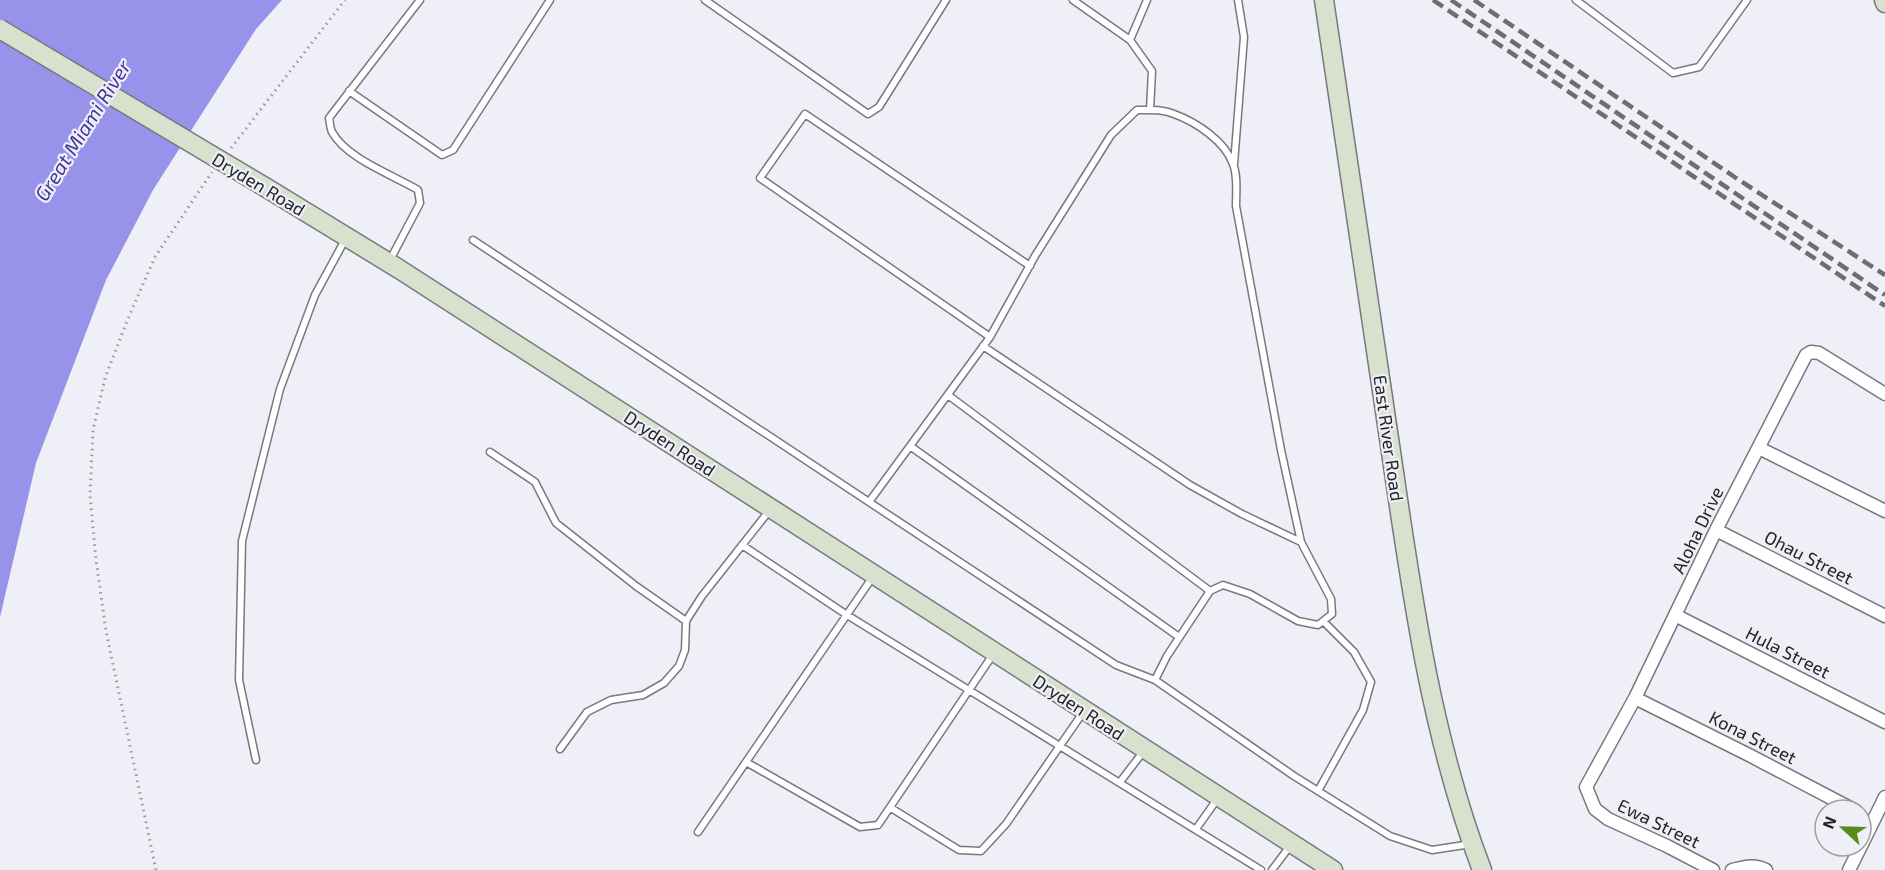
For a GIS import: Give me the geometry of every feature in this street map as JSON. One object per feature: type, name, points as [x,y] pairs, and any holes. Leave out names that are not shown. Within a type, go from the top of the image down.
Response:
[{"type":"main road","name":"East River Road","points":[[1324,0],[1402,529],[1424,660],[1442,748],[1482,870]]},
{"type":"main road","name":"Dryden Road","points":[[0,29],[389,263],[1333,870]]},
{"type":"street","name":"Aloha Drive","points":[[1592,803],[1586,787],[1635,698],[1802,360],[1811,352],[1819,353],[1885,394]]},
{"type":"street","points":[[1759,448],[1885,511]]},
{"type":"street","name":"Ohau Street","points":[[1716,530],[1885,616]]},
{"type":"street","name":"Hula Street","points":[[1675,615],[1885,722]]},
{"type":"street","name":"Kona Street","points":[[1635,698],[1831,798]]},
{"type":"street","points":[[1874,820],[1885,797]]},
{"type":"street","name":"Ewa Street","points":[[1592,803],[1608,819],[1622,827],[1713,870]]},
{"type":"street","points":[[1732,870],[1759,866],[1767,870]]},
{"type":"lane","points":[[389,263],[420,203],[418,190],[384,174],[346,147],[332,131],[329,118],[420,0]]},
{"type":"lane","points":[[349,92],[442,155],[453,150],[550,0]]},
{"type":"lane","points":[[705,0],[868,114],[879,107],[946,0]]},
{"type":"lane","points":[[1073,0],[1130,40],[1152,71],[1150,110]]},
{"type":"lane","points":[[1130,40],[1147,0]]},
{"type":"lane","points":[[1155,680],[1167,656],[1210,591],[1223,585],[1250,594],[1298,621],[1318,625],[1332,614],[1331,598],[1301,542],[1281,450],[1236,206],[1234,165],[1244,37],[1238,0]]},
{"type":"lane","points":[[1576,0],[1673,73],[1699,67],[1747,0]]},
{"type":"lane","points":[[869,502],[990,337],[1030,266],[1111,135],[1137,110],[1174,114],[1203,129],[1223,148],[1234,165]]},
{"type":"lane","points":[[990,337],[760,178],[805,114],[1030,266]]},
{"type":"lane","points":[[256,760],[239,680],[242,542],[280,389],[315,295],[347,237]]},
{"type":"lane","points":[[473,240],[1116,665],[1155,680],[1318,791],[1390,836],[1432,850],[1472,844]]},
{"type":"lane","points":[[983,346],[1190,485],[1242,514],[1301,542]]},
{"type":"lane","points":[[948,394],[1210,591]]},
{"type":"lane","points":[[910,446],[1179,637]]},
{"type":"lane","points":[[490,452],[535,482],[556,523],[636,586],[686,621]]},
{"type":"lane","points":[[560,749],[587,712],[611,700],[643,695],[664,683],[680,666],[686,650],[686,621],[702,596],[771,508]]},
{"type":"lane","points":[[742,545],[847,615],[1261,870]]},
{"type":"lane","points":[[698,832],[874,575]]},
{"type":"lane","points":[[1318,791],[1364,710],[1371,682],[1354,652],[1323,621]]},
{"type":"lane","points":[[746,762],[860,827],[878,825],[995,652]]},
{"type":"lane","points":[[891,808],[959,850],[981,851],[1006,824],[1084,710]]},
{"type":"lane","points":[[1120,782],[1145,749]]},
{"type":"lane","points":[[1196,829],[1218,796]]},
{"type":"lane","points":[[1272,870],[1292,843]]},
{"type":"path","points":[[224,156],[345,0]]},
{"type":"path","points":[[156,870],[104,619],[90,495],[93,430],[105,378],[155,257],[218,165]]},
{"type":"water","name":"Great Miami River","points":[[0,0],[282,0],[256,29],[153,190],[106,280],[36,463],[0,617]]},
{"type":"railway","points":[[1433,0],[1885,306]]},
{"type":"railway","points":[[1451,0],[1885,295]]},
{"type":"railway","points":[[1474,0],[1736,178],[1885,275]]}]
